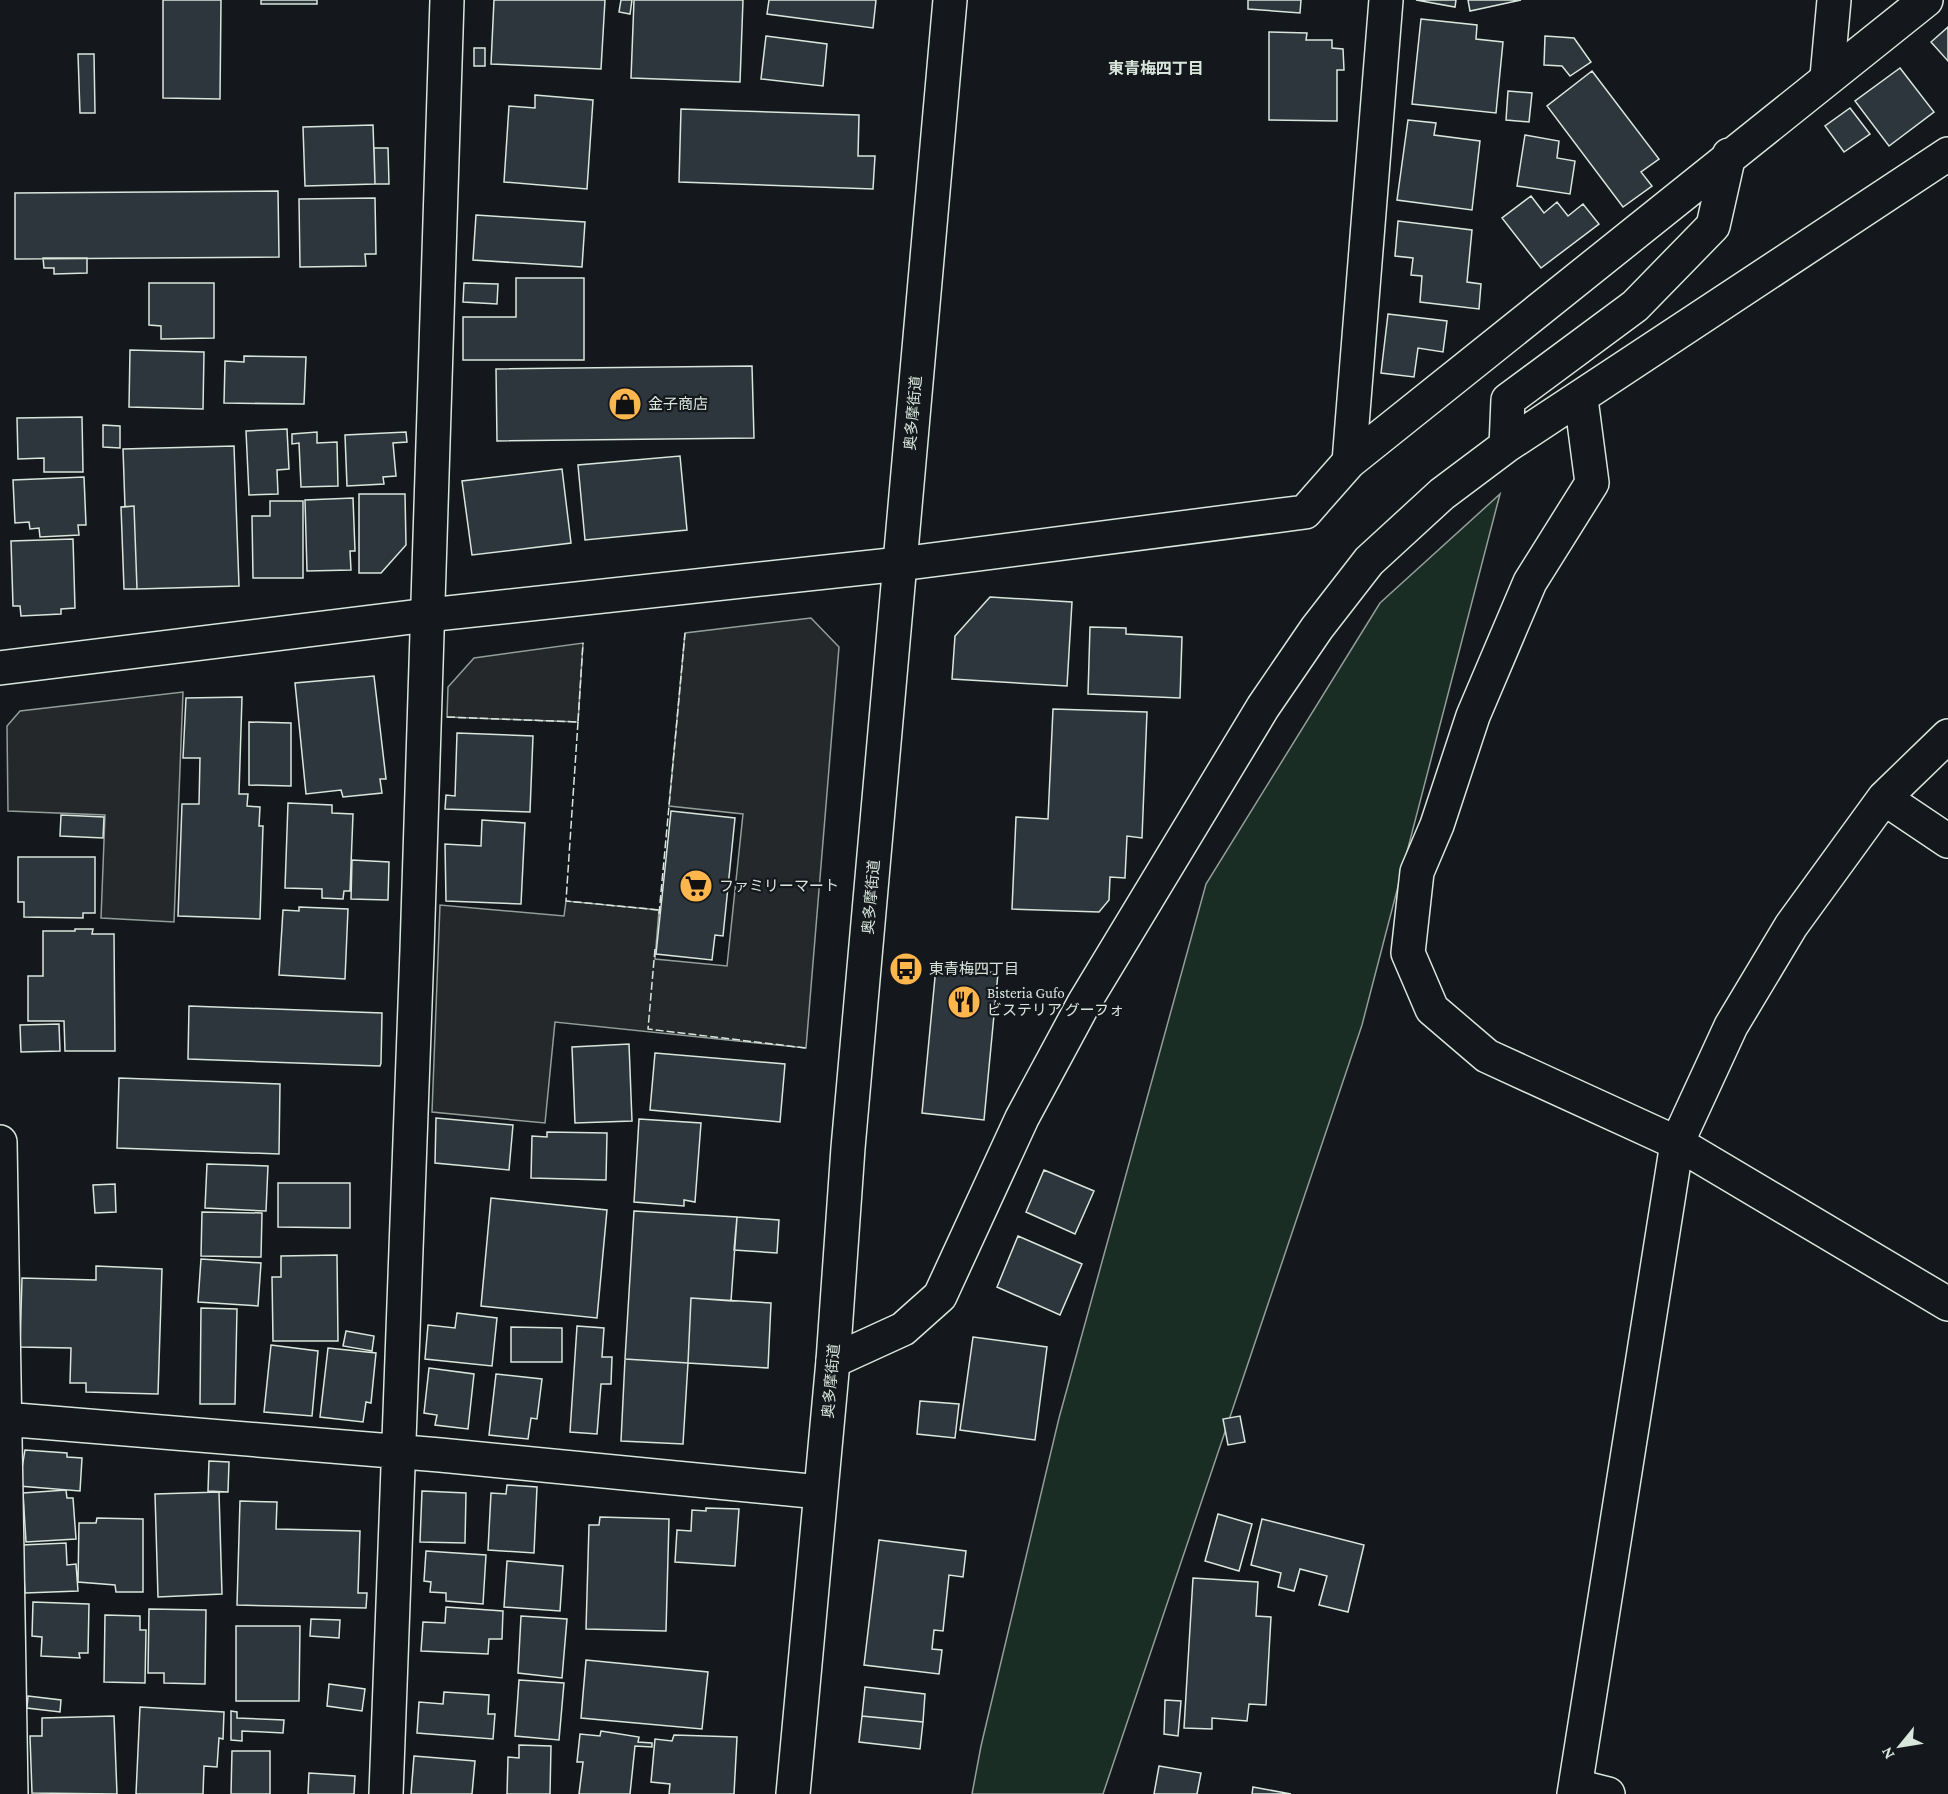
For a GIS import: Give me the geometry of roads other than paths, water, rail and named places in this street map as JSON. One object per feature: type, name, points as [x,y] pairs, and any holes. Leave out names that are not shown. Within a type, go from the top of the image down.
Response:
[{"type":"street","points":[[386,1794],[428,615],[447,0]]},
{"type":"street","name":"奥多摩街道","points":[[793,1794],[833,1361],[849,1137],[950,0]]},
{"type":"street","points":[[1349,462],[1386,0]]},
{"type":"street","points":[[1827,77],[1834,0]]},
{"type":"street","points":[[0,668],[428,615],[900,564],[1305,512],[1349,462],[1729,155],[1926,0]]},
{"type":"street","points":[[833,1361],[903,1329],[940,1296],[1022,1118],[1084,1003],[1263,707],[1317,628],[1369,561],[1442,494],[1506,446],[1581,399],[1948,154]]},
{"type":"street","points":[[1506,446],[1508,400],[1635,306],[1713,226],[1729,155]]},
{"type":"street","points":[[1581,399],[1592,483],[1530,582],[1473,717],[1437,825],[1417,872],[1408,954],[1432,1009],[1487,1056],[1677,1143],[1948,1304]]},
{"type":"street","points":[[1608,1794],[1575,1790],[1677,1143],[1731,1026],[1791,926],[1884,798],[1948,736]]},
{"type":"street","points":[[1884,798],[1948,841]]},
{"type":"street","points":[[0,1142],[11,1794]]},
{"type":"street","points":[[4,1419],[463,1458],[820,1492]]},
{"type":"place","name":"金子商店","points":[[625,404]]},
{"type":"place","name":"ファミリーマート","points":[[696,886]]},
{"type":"place","name":"東青梅四丁目","points":[[906,969]]},
{"type":"place","name":"Bisteria Gufo ビステリア グーフォ","points":[[964,1002]]},
{"type":"district","name":"東青梅四丁目","points":[[1156,68]]}]
